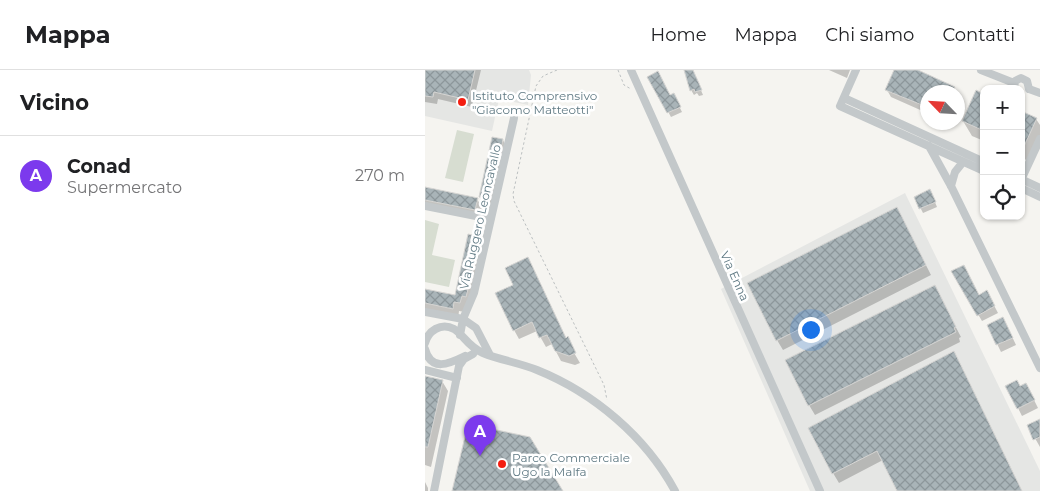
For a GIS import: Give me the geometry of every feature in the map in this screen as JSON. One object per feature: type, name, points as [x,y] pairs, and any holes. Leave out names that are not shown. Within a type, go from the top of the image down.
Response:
[{"type":"street","name":"Via Enna","points":[[631,70],[820,491]]},
{"type":"street","points":[[842,102],[856,70]]},
{"type":"street","points":[[981,70],[1012,85]]},
{"type":"street","points":[[1023,78],[1026,70]]},
{"type":"street","points":[[1014,85],[1018,78],[1023,78]]},
{"type":"street","points":[[1023,78],[1029,84],[1029,89]]},
{"type":"street","points":[[1029,89],[1040,93]]},
{"type":"street","points":[[1025,92],[1029,89]]},
{"type":"street","points":[[842,102],[980,169]]},
{"type":"street","points":[[842,102],[980,160]]},
{"type":"street","name":"Via Ruggero Leoncavallo","points":[[455,362],[463,350],[461,337],[463,319],[474,296],[514,118]]},
{"type":"street","points":[[1023,175],[1040,139]]},
{"type":"street","points":[[929,146],[951,186],[1040,368]]},
{"type":"street","points":[[951,186],[955,172],[963,162]]},
{"type":"street","points":[[1025,182],[1040,188]]},
{"type":"street","points":[[1025,190],[1040,197]]},
{"type":"street","points":[[425,206],[491,219]]},
{"type":"street","points":[[425,312],[463,319],[478,330],[487,354]]},
{"type":"street","points":[[425,344],[427,333],[445,326],[487,354]]},
{"type":"street","points":[[425,349],[430,359],[441,365],[455,362],[473,354],[487,354],[525,365],[556,379],[592,399],[610,413],[644,448],[675,491]]},
{"type":"street","points":[[434,491],[457,375],[462,362],[473,354]]},
{"type":"street","points":[[455,362],[457,375]]},
{"type":"street","points":[[425,370],[457,375]]},
{"type":"path","points":[[557,70],[543,76],[536,86],[513,194],[514,201],[604,385],[610,413]]},
{"type":"path","points":[[618,70],[624,85],[629,89],[638,87]]},
{"type":"shaded area","name":"Istituto Comprensivo \"Giacomo Matteotti\"","points":[[425,70],[529,70],[531,75],[528,105],[499,99],[492,131],[425,116]]},
{"type":"shaded area","points":[[457,130],[474,134],[463,182],[445,178]]},
{"type":"shaded area","points":[[905,193],[1040,471],[1040,491],[810,491],[721,289]]},
{"type":"shaded area","points":[[425,220],[439,224],[432,255],[455,260],[449,287],[425,282]]},
{"type":"building","points":[[425,70],[475,70],[468,100],[434,92],[433,97],[425,96]]},
{"type":"building","points":[[684,70],[693,70],[702,90],[695,92],[694,89],[690,91]]},
{"type":"building","points":[[894,70],[918,70],[951,85],[920,85],[920,104],[885,90]]},
{"type":"building","points":[[658,71],[670,95],[674,93],[681,107],[667,113],[647,77]]},
{"type":"building","points":[[976,90],[980,92],[980,129],[965,122],[965,114]]},
{"type":"building","points":[[1025,113],[1037,118],[1025,144]]},
{"type":"building","points":[[492,137],[503,139],[490,200],[479,197]]},
{"type":"building","points":[[425,187],[478,198],[475,210],[425,200]]},
{"type":"building","points":[[930,189],[936,202],[919,209],[914,197]]},
{"type":"building","points":[[897,207],[926,265],[776,341],[747,283]]},
{"type":"building","points":[[468,234],[481,237],[466,297],[462,296],[460,303],[454,302],[453,309],[425,303],[425,289],[455,295]]},
{"type":"building","points":[[528,257],[566,338],[568,336],[576,353],[569,356],[555,351],[547,335],[539,338],[532,322],[513,331],[495,293],[513,285],[505,268]]},
{"type":"building","points":[[964,265],[979,295],[987,290],[995,306],[977,316],[951,271]]},
{"type":"building","points":[[935,285],[956,327],[954,328],[956,332],[808,406],[785,360]]},
{"type":"building","points":[[1003,317],[1013,338],[996,345],[987,325]]},
{"type":"building","points":[[954,351],[1022,491],[897,491],[877,451],[832,474],[808,428]]},
{"type":"building","points":[[425,376],[443,380],[428,447],[425,447]]},
{"type":"building","points":[[1017,380],[1020,386],[1026,383],[1035,400],[1017,409],[1005,386]]},
{"type":"building","points":[[1040,419],[1040,437],[1033,440],[1027,425]]},
{"type":"building","name":"Parco Commerciale Ugo la Malfa","points":[[468,424],[530,437],[563,491],[452,491]]},
{"type":"place","name":"Istituto Comprensivo \"Giacomo Matteotti\"","points":[[462,102]]},
{"type":"place","name":"Conad","points":[[480,456]]},
{"type":"place","name":"Parco Commerciale Ugo la Malfa","points":[[502,464]]}]
